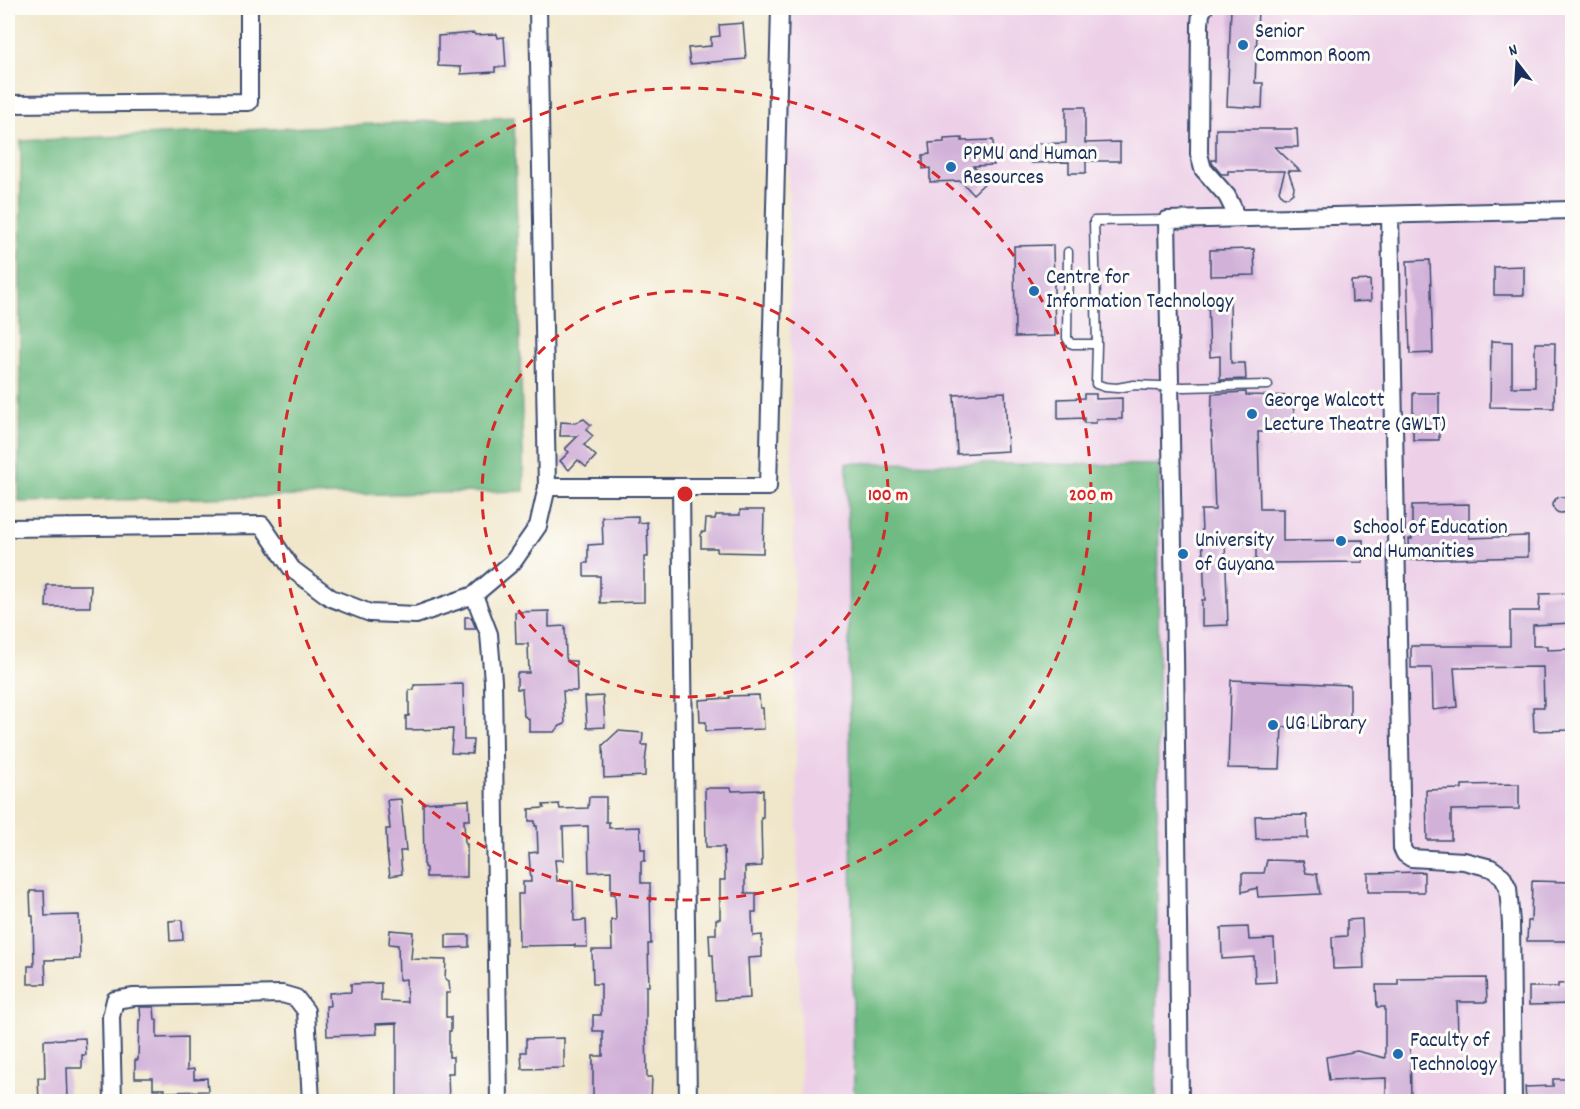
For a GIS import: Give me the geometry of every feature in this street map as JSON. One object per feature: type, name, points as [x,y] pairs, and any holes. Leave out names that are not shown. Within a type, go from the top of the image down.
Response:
[{"type":"street","points":[[8,104],[249,102],[249,8]]},
{"type":"street","points":[[8,528],[262,525],[292,569],[331,598],[370,613],[416,615],[474,595],[513,561],[538,526],[546,487],[538,8]]},
{"type":"street","points":[[546,487],[768,487],[780,8]]},
{"type":"street","points":[[1204,8],[1200,24],[1199,154],[1203,169],[1227,196],[1233,208],[1234,218]]},
{"type":"street","points":[[1180,1101],[1167,220],[1572,210]]},
{"type":"street","points":[[1390,215],[1402,848],[1411,858],[1464,861],[1491,868],[1502,876],[1508,888],[1511,923],[1513,1101]]},
{"type":"street","points":[[681,487],[688,1101]]},
{"type":"street","points":[[474,595],[489,634],[493,681],[499,1101]]},
{"type":"street","points":[[113,1101],[111,1017],[115,1000],[134,997],[282,994],[296,998],[306,1011],[311,1101]]},
{"type":"lane","points":[[1167,220],[1094,221],[1096,384],[1117,388],[1134,385],[1268,385]]},
{"type":"lane","points":[[1068,252],[1067,338],[1073,344],[1097,344]]},
{"type":"shaded area","name":"University of Guyana","points":[[786,8],[1572,8],[1572,1101],[801,1101]]},
{"type":"green space","points":[[514,117],[524,491],[19,502],[21,141]]},
{"type":"green space","points":[[847,463],[1159,465],[1156,1101],[854,1101]]},
{"type":"building","name":"Senior Common Room","points":[[1231,8],[1258,8],[1255,83],[1263,83],[1262,108],[1227,106]]},
{"type":"building","points":[[743,23],[746,59],[690,64],[688,48],[711,46],[711,37],[720,36],[719,25]]},
{"type":"building","points":[[474,33],[475,35],[497,34],[498,38],[504,37],[506,67],[495,67],[495,72],[461,74],[461,67],[438,66],[438,36]]},
{"type":"building","points":[[1066,107],[1085,107],[1085,143],[1120,142],[1120,161],[1086,161],[1086,173],[1069,173],[1069,162],[1032,163],[1032,144],[1066,143]]},
{"type":"building","points":[[1216,129],[1297,129],[1298,147],[1275,147],[1300,171],[1288,171],[1294,187],[1293,193],[1285,197],[1279,191],[1285,171],[1228,171],[1228,174],[1221,174],[1212,163],[1212,160],[1216,160]]},
{"type":"building","name":"PPMU and Human Resources","points":[[962,138],[962,141],[993,140],[994,165],[973,166],[988,180],[973,194],[961,181],[930,182],[930,168],[923,169],[923,155],[930,154],[929,143]]},
{"type":"building","name":"Centre for Information Technology","points":[[1053,245],[1055,336],[1015,337],[1014,246]]},
{"type":"building","points":[[1254,249],[1255,275],[1210,276],[1210,250]]},
{"type":"building","points":[[1430,260],[1433,353],[1410,354],[1407,261]]},
{"type":"building","points":[[1524,266],[1524,295],[1494,295],[1494,267]]},
{"type":"building","points":[[1370,280],[1371,301],[1352,302],[1351,281]]},
{"type":"building","points":[[1230,298],[1231,363],[1245,363],[1246,379],[1220,380],[1220,356],[1210,357],[1208,299]]},
{"type":"building","points":[[1491,341],[1512,342],[1512,387],[1535,387],[1535,343],[1555,343],[1554,408],[1490,407]]},
{"type":"building","points":[[1005,392],[1008,451],[957,454],[954,395]]},
{"type":"building","points":[[1246,392],[1246,395],[1293,396],[1295,432],[1258,432],[1260,509],[1283,509],[1283,541],[1363,540],[1363,562],[1256,563],[1256,541],[1225,541],[1228,625],[1202,626],[1202,600],[1205,600],[1201,510],[1215,510],[1211,432],[1212,394]]},
{"type":"building","points":[[1413,393],[1439,393],[1439,440],[1413,440]]},
{"type":"building","points":[[1084,394],[1096,394],[1096,399],[1122,398],[1122,419],[1096,419],[1096,423],[1084,423],[1084,418],[1058,419],[1058,399],[1084,398]]},
{"type":"building","points":[[584,419],[591,425],[586,430],[593,436],[584,445],[596,456],[586,467],[578,460],[569,470],[560,461],[569,452],[565,449],[578,436],[560,436],[561,422],[575,423]]},
{"type":"building","points":[[1558,497],[1564,497],[1569,505],[1567,511],[1558,513],[1553,508],[1553,502]]},
{"type":"building","points":[[1469,504],[1469,538],[1528,536],[1528,557],[1410,560],[1412,505]]},
{"type":"building","points":[[740,510],[764,510],[763,553],[717,552],[717,548],[701,548],[701,532],[705,532],[706,519],[715,519],[716,515],[740,515]]},
{"type":"building","points":[[638,516],[638,523],[647,522],[648,557],[644,557],[644,602],[600,603],[600,576],[584,576],[584,563],[588,563],[588,545],[603,544],[602,517]]},
{"type":"building","points":[[47,585],[91,585],[90,607],[46,607]]},
{"type":"building","points":[[1572,593],[1572,623],[1533,625],[1533,646],[1547,646],[1547,650],[1572,649],[1572,730],[1534,731],[1533,707],[1544,707],[1543,667],[1454,668],[1457,707],[1433,710],[1432,668],[1411,668],[1411,646],[1510,646],[1510,611],[1539,611],[1540,594]]},
{"type":"building","points":[[549,611],[549,627],[565,626],[566,657],[567,661],[576,661],[577,691],[563,691],[565,724],[554,732],[529,732],[529,719],[524,716],[522,689],[517,689],[517,673],[529,673],[528,644],[516,644],[515,612]]},
{"type":"building","points":[[465,617],[471,617],[476,629],[465,629]]},
{"type":"building","name":"UG Library","points":[[1231,680],[1350,685],[1350,723],[1282,727],[1280,769],[1228,768]]},
{"type":"building","points":[[463,684],[464,740],[473,740],[472,754],[451,753],[453,729],[406,730],[406,716],[409,716],[409,690],[414,690],[414,685]]},
{"type":"building","points":[[759,695],[760,708],[763,708],[764,729],[706,731],[706,722],[700,722],[699,700]]},
{"type":"building","points":[[603,696],[605,727],[587,728],[585,697]]},
{"type":"building","points":[[618,731],[643,733],[642,745],[647,745],[645,776],[604,778],[603,745]]},
{"type":"building","points":[[1519,784],[1519,809],[1451,810],[1451,840],[1427,840],[1426,790],[1462,789],[1462,785]]},
{"type":"building","points":[[705,788],[731,788],[732,791],[763,790],[762,866],[745,867],[745,893],[756,893],[756,912],[752,912],[753,936],[762,935],[762,957],[748,958],[750,998],[715,1000],[713,955],[710,955],[709,934],[716,934],[716,919],[720,919],[720,880],[725,880],[724,847],[706,847]]},
{"type":"building","points":[[589,797],[606,797],[606,822],[609,822],[609,828],[640,827],[641,849],[645,849],[645,861],[641,861],[641,883],[650,883],[651,944],[648,944],[649,986],[646,986],[646,1029],[647,1077],[652,1077],[651,1101],[593,1101],[593,1056],[603,1056],[603,1031],[593,1031],[593,1015],[601,1015],[601,984],[593,984],[592,950],[612,950],[611,920],[616,920],[615,894],[611,894],[611,871],[589,872],[588,826],[563,827],[564,860],[555,860],[557,881],[573,881],[574,921],[586,920],[587,947],[575,947],[575,945],[519,946],[518,894],[523,894],[523,882],[531,882],[529,853],[538,852],[537,826],[535,826],[535,821],[529,821],[529,809],[559,804],[560,809],[588,808]]},
{"type":"building","points":[[401,799],[406,851],[400,851],[402,874],[390,876],[386,829],[390,829],[387,800]]},
{"type":"building","points":[[469,800],[470,820],[464,820],[467,877],[426,877],[423,803]]},
{"type":"building","points":[[1307,815],[1308,838],[1256,839],[1255,816]]},
{"type":"building","points":[[1267,860],[1303,861],[1306,873],[1317,874],[1320,894],[1258,897],[1257,888],[1242,892],[1242,873],[1264,873]]},
{"type":"building","points":[[1424,872],[1424,892],[1368,892],[1368,873]]},
{"type":"building","points":[[1532,881],[1572,882],[1572,941],[1527,941],[1528,921],[1531,921]]},
{"type":"building","points":[[30,891],[44,891],[45,916],[79,915],[80,959],[45,960],[46,984],[28,984],[28,966],[34,966]]},
{"type":"building","points":[[1362,919],[1364,968],[1333,969],[1332,937],[1347,936],[1347,920]]},
{"type":"building","points":[[182,920],[183,940],[170,941],[169,921]]},
{"type":"building","points":[[1248,927],[1249,940],[1274,939],[1276,982],[1255,983],[1254,957],[1222,959],[1221,928]]},
{"type":"building","points":[[390,930],[413,932],[411,959],[446,960],[445,979],[449,981],[450,993],[446,993],[446,1017],[451,1017],[449,1057],[453,1057],[453,1073],[448,1073],[449,1101],[397,1101],[397,1023],[376,1024],[377,1034],[327,1036],[326,1006],[330,1006],[329,993],[351,992],[351,984],[381,983],[381,1001],[407,1002],[406,979],[399,980],[398,945],[389,944]]},
{"type":"building","points":[[446,935],[469,935],[469,947],[446,948]]},
{"type":"building","points":[[1486,978],[1487,1002],[1457,1002],[1458,1036],[1410,1038],[1411,1101],[1386,1101],[1386,1078],[1329,1080],[1326,1057],[1357,1051],[1385,1058],[1385,1007],[1377,1007],[1376,985],[1398,985],[1398,979]]},
{"type":"building","points":[[1572,983],[1572,1004],[1529,1005],[1529,987],[1558,987],[1558,984]]},
{"type":"building","points":[[140,1007],[154,1007],[157,1038],[187,1037],[187,1070],[194,1069],[194,1079],[207,1078],[208,1091],[164,1092],[165,1089],[153,1089],[153,1078],[135,1078],[139,1020],[141,1020]]},
{"type":"building","points":[[85,1038],[86,1055],[82,1055],[82,1068],[67,1068],[68,1101],[39,1101],[38,1078],[45,1078],[44,1040]]},
{"type":"building","points":[[564,1038],[564,1068],[522,1069],[521,1052],[526,1052],[526,1039]]},
{"type":"building","points":[[1553,1079],[1572,1079],[1572,1100],[1526,1099],[1525,1087],[1553,1086]]},
{"type":"place","name":"Senior Common Room","points":[[1243,45]]},
{"type":"place","name":"PPMU and Human Resources","points":[[951,167]]},
{"type":"place","name":"Centre for Information Technology","points":[[1034,291]]},
{"type":"place","name":"George Walcott Lecture Theatre (GWLT)","points":[[1252,414]]},
{"type":"place","name":"School of Education and Humanities","points":[[1341,541]]},
{"type":"place","name":"University of Guyana","points":[[1183,554]]},
{"type":"place","name":"UG Library","points":[[1273,725]]},
{"type":"place","name":"Faculty of Technology","points":[[1398,1054]]}]
